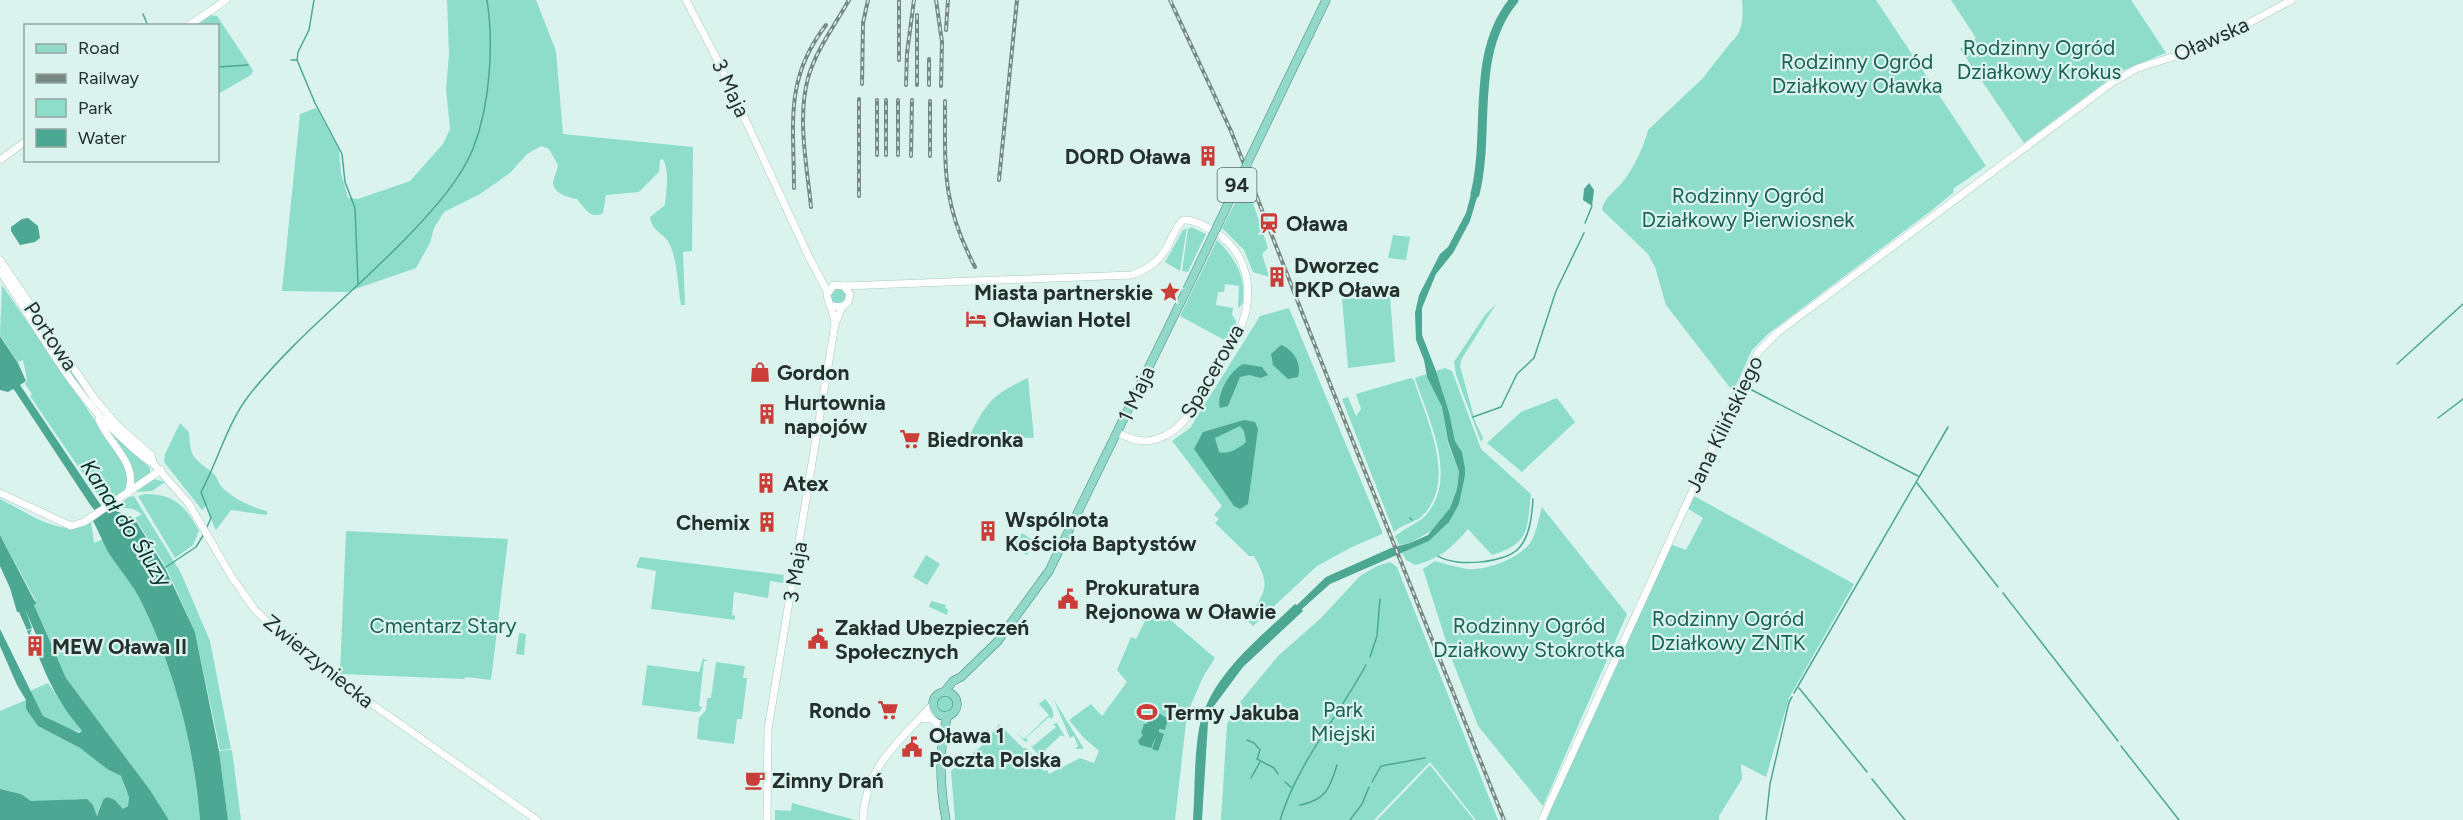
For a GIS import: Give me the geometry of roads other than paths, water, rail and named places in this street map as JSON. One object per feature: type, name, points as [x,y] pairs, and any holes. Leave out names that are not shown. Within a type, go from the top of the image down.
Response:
[{"type":"main road","name":"1 Maja","points":[[949,693],[961,677],[1007,629],[1049,571],[1118,433],[1326,0]]},
{"type":"main road","name":"94","points":[[939,711],[956,708],[957,701],[949,693],[936,696],[943,741],[942,782],[946,820]]},
{"type":"street","points":[[191,24],[225,0]]},
{"type":"street","name":"3 Maja","points":[[686,0],[716,56],[827,291]]},
{"type":"street","name":"Oławska","points":[[2162,61],[2204,47],[2292,0]]},
{"type":"street","name":"Jana Kilińskiego","points":[[1542,820],[1658,563],[1759,351],[1778,332],[2113,82],[2138,68],[2162,61]]},
{"type":"street","points":[[0,160],[24,142]]},
{"type":"street","name":"Spacerowa","points":[[862,285],[1131,275],[1145,270],[1157,261],[1177,226],[1183,220],[1192,220],[1217,234],[1233,248],[1243,265],[1248,283],[1245,314],[1239,332],[1181,425],[1164,436],[1142,442],[1118,433]]},
{"type":"street","name":"Portowa","points":[[0,260],[101,413]]},
{"type":"street","name":"Portowa","points":[[0,271],[86,400],[151,455],[153,463]]},
{"type":"street","points":[[818,275],[834,285],[862,285]]},
{"type":"street","points":[[834,285],[827,291],[828,301],[832,306],[842,307],[848,302],[849,294],[844,286]]},
{"type":"street","points":[[849,294],[862,285]]},
{"type":"street","name":"3 Maja","points":[[832,306],[835,324]]},
{"type":"street","name":"3 Maja","points":[[767,820],[768,729],[835,324],[842,307]]},
{"type":"street","points":[[101,413],[99,422],[129,468],[132,480],[128,493]]},
{"type":"street","name":"Zwierzyniecka","points":[[153,463],[197,516],[255,610],[278,632],[342,683],[537,820]]},
{"type":"street","points":[[0,494],[71,526],[91,518],[161,470]]},
{"type":"street","points":[[911,728],[924,718],[939,711]]},
{"type":"street","points":[[863,820],[864,802],[872,777],[885,756],[918,718],[939,711]]},
{"type":"street","points":[[924,718],[932,719],[937,723],[938,739],[943,741]]},
{"type":"street","name":"Zwierzyniecka","points":[[530,814],[546,820]]},
{"type":"water","points":[[1474,183],[1481,184],[1470,221],[1453,253],[1436,274],[1422,308],[1422,335],[1449,412],[1455,441],[1462,452],[1465,476],[1459,504],[1449,522],[1429,541],[1330,584],[1243,667],[1214,706],[1208,722],[1202,820],[1193,820],[1199,729],[1213,692],[1224,675],[1251,645],[1326,577],[1391,548],[1428,535],[1450,508],[1457,489],[1459,472],[1448,441],[1442,407],[1427,377],[1424,360],[1416,340],[1415,313],[1419,295],[1440,254],[1448,247],[1466,213]]},
{"type":"water","points":[[1589,183],[1594,190],[1592,206],[1583,200],[1584,189]]},
{"type":"water","points":[[28,218],[38,226],[40,238],[35,242],[20,245],[11,227],[22,219]]},
{"type":"water","name":"Kanał do Śluzy","points":[[0,336],[18,363],[26,381],[20,385],[100,504],[106,512],[111,509],[134,518],[165,568],[195,632],[219,751],[228,820],[200,820],[188,737],[173,682],[154,629],[138,596],[107,550],[93,521],[100,516],[91,506],[15,391],[13,389],[8,392],[0,390]]},
{"type":"water","points":[[1281,345],[1290,350],[1296,358],[1299,367],[1298,377],[1288,379],[1273,365],[1271,354]]},
{"type":"water","points":[[1243,364],[1262,367],[1268,375],[1261,378],[1249,375],[1240,377],[1228,406],[1220,408],[1220,396],[1225,383]]},
{"type":"water","points":[[1244,420],[1255,422],[1258,429],[1248,504],[1240,509],[1234,506],[1194,449],[1203,432]],"holes":[[[1240,426],[1244,431],[1246,442],[1229,452],[1219,452],[1215,438]]]},
{"type":"water","points":[[0,535],[37,603],[34,605],[66,678],[150,790],[169,820],[0,820],[0,789],[21,794],[31,801],[87,799],[93,805],[97,816],[103,800],[107,797],[115,800],[123,809],[128,806],[129,797],[121,776],[107,769],[80,748],[38,726],[26,709],[26,700],[0,646],[0,629],[43,716],[79,733],[82,731],[61,702],[45,673],[36,650],[39,648],[36,642],[31,640],[27,631],[32,629],[30,633],[40,644],[25,609],[32,628],[27,630],[17,612],[0,566]]},
{"type":"water","points":[[1157,712],[1168,719],[1165,730],[1159,729],[1159,732],[1164,734],[1158,751],[1152,749],[1157,735],[1151,748],[1140,745],[1138,741],[1143,735],[1141,733],[1144,724],[1147,724],[1148,713],[1154,716]]},
{"type":"waterway","points":[[314,0],[309,30],[298,52],[297,60],[315,103],[342,154],[345,182],[355,208],[358,284]]},
{"type":"waterway","points":[[206,529],[211,518],[201,492],[242,405],[268,372],[420,224],[446,194],[468,161],[479,132],[487,95],[490,56],[487,0]]},
{"type":"waterway","name":"Oława","points":[[1475,194],[1482,144],[1486,68],[1491,44],[1500,21],[1514,0]]},
{"type":"waterway","points":[[143,14],[147,24]]},
{"type":"waterway","points":[[291,60],[297,60]]},
{"type":"waterway","points":[[219,67],[248,65]]},
{"type":"waterway","points":[[1585,223],[1592,206]]},
{"type":"waterway","points":[[1473,417],[1501,407],[1517,374],[1534,358],[1556,291],[1584,233]]},
{"type":"waterway","points":[[2397,364],[2463,304]]},
{"type":"waterway","points":[[1748,388],[1918,476]]},
{"type":"waterway","points":[[2438,418],[2463,399]]},
{"type":"waterway","points":[[1794,693],[1948,427]]},
{"type":"waterway","points":[[1917,483],[1998,587]]},
{"type":"waterway","points":[[1438,556],[1455,562],[1467,563],[1503,558],[1512,553],[1526,538],[1533,499]]},
{"type":"waterway","name":"Kanał do Śluzy","points":[[166,567],[196,547],[204,534]]},
{"type":"waterway","points":[[2003,593],[2118,741]]},
{"type":"waterway","points":[[1370,657],[1377,636],[1380,599]]},
{"type":"waterway","points":[[1280,820],[1308,759],[1366,665]]},
{"type":"waterway","points":[[1799,688],[1867,772]]},
{"type":"waterway","points":[[1766,820],[1770,784],[1792,697]]},
{"type":"waterway","points":[[1247,740],[1254,743],[1260,750],[1257,759],[1274,768],[1278,774]]},
{"type":"waterway","points":[[2121,746],[2179,820]]},
{"type":"waterway","points":[[1372,782],[1381,766],[1425,758]]},
{"type":"waterway","points":[[1251,778],[1260,762]]},
{"type":"waterway","points":[[1300,805],[1316,800],[1326,792],[1337,765]]},
{"type":"waterway","points":[[1872,779],[1905,820]]},
{"type":"waterway","points":[[1285,782],[1291,787]]},
{"type":"waterway","points":[[1350,820],[1362,804],[1369,787]]},
{"type":"railway","points":[[811,207],[803,126],[805,94],[808,78],[816,58],[849,0]]},
{"type":"railway","points":[[862,84],[863,23],[868,0]]},
{"type":"railway","points":[[899,0],[899,60]]},
{"type":"railway","points":[[906,85],[907,53],[914,0]]},
{"type":"railway","points":[[936,0],[942,42],[941,86]]},
{"type":"railway","points":[[946,30],[948,0]]},
{"type":"railway","points":[[999,180],[1017,0]]},
{"type":"railway","points":[[1170,0],[1231,131],[1504,820]]},
{"type":"railway","points":[[917,15],[917,85]]},
{"type":"railway","points":[[794,188],[793,123],[797,83],[803,64],[826,25]]},
{"type":"railway","points":[[929,59],[929,85]]},
{"type":"railway","points":[[859,99],[859,196]]},
{"type":"railway","points":[[877,100],[877,155]]},
{"type":"railway","points":[[886,100],[886,155]]},
{"type":"railway","points":[[898,100],[898,155]]},
{"type":"railway","points":[[911,156],[912,100]]},
{"type":"railway","points":[[930,101],[930,156]]},
{"type":"railway","points":[[945,101],[946,167],[951,205],[964,245],[975,267]]},
{"type":"place","name":"DORD Oława","points":[[1208,156]]},
{"type":"place","name":"Oława","points":[[1269,223]]},
{"type":"place","name":"Dworzec PKP Oława","points":[[1277,277]]},
{"type":"place","name":"Miasta partnerskie","points":[[1170,292]]},
{"type":"place","name":"Oławian Hotel","points":[[976,319]]},
{"type":"place","name":"Gordon","points":[[760,372]]},
{"type":"place","name":"Hurtownia napojów","points":[[767,414]]},
{"type":"place","name":"Biedronka","points":[[910,439]]},
{"type":"place","name":"Atex","points":[[766,483]]},
{"type":"place","name":"Chemix","points":[[767,522]]},
{"type":"place","name":"Wspólnota Kościoła Baptystów","points":[[988,531]]},
{"type":"place","name":"Prokuratura Rejonowa w Oławie","points":[[1068,599]]},
{"type":"place","name":"Zakład Ubezpieczeń Społecznych","points":[[818,639]]},
{"type":"place","name":"MEW Oława II","points":[[35,646]]},
{"type":"place","name":"Rondo","points":[[888,710]]},
{"type":"place","name":"Termy Jakuba","points":[[1147,712]]},
{"type":"place","name":"Oława 1 Poczta Polska","points":[[912,747]]},
{"type":"place","name":"Zimny Drań","points":[[755,780]]},
{"type":"park label","name":"Rodzinny Ogród Działkowy Krokus","points":[[2039,59]]},
{"type":"park label","name":"Rodzinny Ogród Działkowy Oławka","points":[[1857,73]]},
{"type":"park label","name":"Rodzinny Ogród Działkowy Pierwiosnek","points":[[1748,207]]},
{"type":"park label","name":"Cmentarz Stary","points":[[443,625]]},
{"type":"park label","name":"Rodzinny Ogród Działkowy ZNTK","points":[[1728,630]]},
{"type":"park label","name":"Rodzinny Ogród Działkowy Stokrotka","points":[[1529,637]]},
{"type":"park label","name":"Park Miejski","points":[[1343,721]]}]
